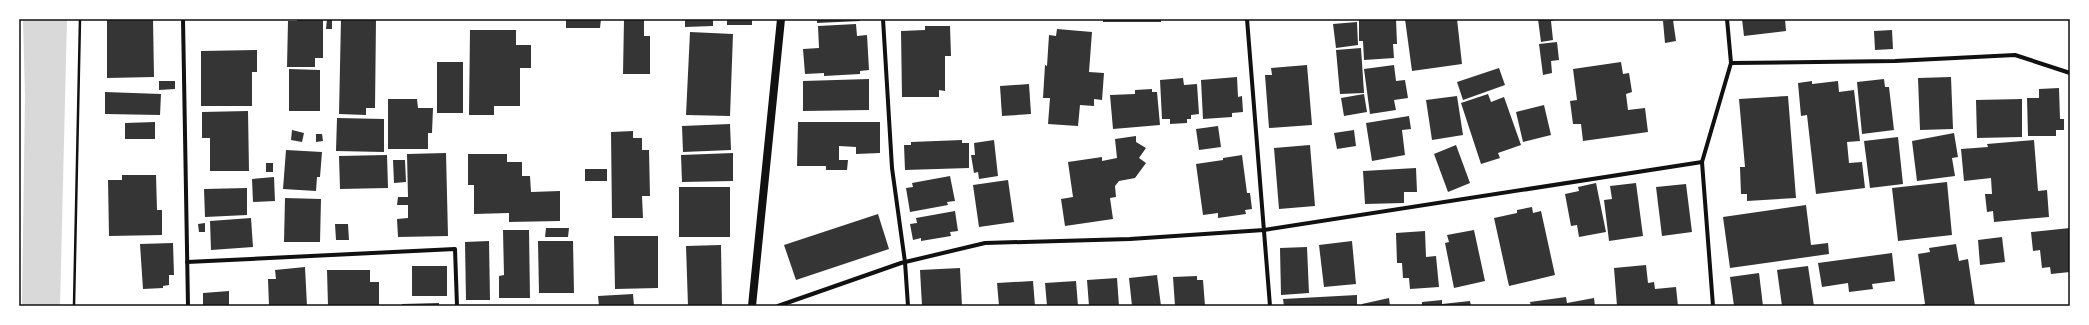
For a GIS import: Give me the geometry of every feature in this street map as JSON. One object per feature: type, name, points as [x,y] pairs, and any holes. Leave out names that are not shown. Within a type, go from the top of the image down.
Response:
[{"type":"main road","points":[[752,306],[781,19]]},
{"type":"street","points":[[183,19],[188,306]]},
{"type":"street","points":[[883,19],[892,168],[905,262],[908,306]]},
{"type":"street","points":[[1247,19],[1270,306]]},
{"type":"street","points":[[1713,306],[1702,162],[1731,63],[1727,19]]},
{"type":"street","points":[[1731,63],[1895,61],[2015,55],[2070,73]]},
{"type":"street","points":[[778,306],[905,262],[986,243],[1130,239],[1264,230],[1702,162]]},
{"type":"street","points":[[188,262],[455,249],[457,306]]},
{"type":"path","points":[[74,306],[80,19]]},
{"type":"shaded area","points":[[23,19],[67,19],[60,306],[22,306],[25,95]]},
{"type":"building","points":[[107,19],[153,19],[154,77],[107,78]]},
{"type":"building","points":[[297,19],[323,19],[323,58],[315,58],[315,67],[287,67],[288,21],[297,21]]},
{"type":"building","points":[[327,19],[332,19],[332,29],[326,29]]},
{"type":"building","points":[[341,19],[376,19],[375,108],[366,108],[366,115],[339,114]]},
{"type":"building","points":[[566,19],[601,19],[600,28],[566,28]]},
{"type":"building","points":[[624,19],[644,19],[644,36],[650,36],[650,74],[623,74]]},
{"type":"building","points":[[685,19],[713,19],[713,26],[685,27]]},
{"type":"building","points":[[727,19],[752,19],[752,25],[727,25]]},
{"type":"building","points":[[817,19],[860,19],[860,21],[817,23]]},
{"type":"building","points":[[1103,19],[1161,19],[1161,22],[1103,22]]},
{"type":"building","points":[[1359,19],[1396,19],[1397,44],[1393,44],[1394,58],[1364,60],[1363,41],[1359,41]]},
{"type":"building","points":[[1405,19],[1457,19],[1462,64],[1412,71]]},
{"type":"building","points":[[1538,19],[1558,19],[1551,21],[1553,40],[1541,42]]},
{"type":"building","points":[[1742,19],[1785,19],[1786,31],[1744,36]]},
{"type":"building","points":[[1673,20],[1676,41],[1665,43],[1663,21]]},
{"type":"building","points":[[1357,22],[1358,45],[1336,48],[1333,24]]},
{"type":"building","points":[[856,24],[857,36],[867,35],[869,70],[860,71],[860,74],[824,76],[824,73],[805,74],[803,49],[819,48],[818,26]]},
{"type":"building","points":[[925,26],[950,26],[951,56],[945,56],[945,91],[939,90],[939,97],[902,97],[901,31],[925,30]]},
{"type":"building","points":[[1057,29],[1092,32],[1089,72],[1104,73],[1102,100],[1094,99],[1094,106],[1080,105],[1078,126],[1048,124],[1050,98],[1043,98],[1045,65],[1047,66],[1049,35],[1056,36]]},
{"type":"building","points":[[470,30],[516,30],[516,45],[531,45],[531,68],[520,68],[520,106],[494,106],[494,115],[469,115]]},
{"type":"building","points":[[1892,30],[1893,49],[1875,50],[1874,31]]},
{"type":"building","points":[[690,32],[733,34],[730,116],[686,115]]},
{"type":"building","points":[[1557,42],[1559,60],[1551,61],[1552,73],[1543,75],[1539,44]]},
{"type":"building","points":[[1361,48],[1364,93],[1340,94],[1336,50]]},
{"type":"building","points":[[257,50],[257,72],[252,72],[252,106],[201,106],[201,51]]},
{"type":"building","points":[[437,62],[463,62],[463,113],[437,113]]},
{"type":"building","points":[[1621,62],[1623,74],[1629,73],[1632,92],[1626,94],[1628,110],[1645,108],[1648,132],[1583,141],[1581,124],[1573,124],[1570,101],[1577,100],[1573,69]]},
{"type":"building","points":[[1307,65],[1312,125],[1269,128],[1265,75],[1272,75],[1271,68]]},
{"type":"building","points":[[1394,65],[1396,81],[1405,80],[1408,98],[1394,100],[1396,110],[1370,114],[1364,69]]},
{"type":"building","points":[[1499,68],[1505,85],[1463,100],[1457,82]]},
{"type":"building","points":[[289,69],[320,70],[320,111],[289,111]]},
{"type":"building","points":[[1237,77],[1238,97],[1242,96],[1243,112],[1232,113],[1232,117],[1203,119],[1201,80]]},
{"type":"building","points":[[1951,77],[1953,129],[1920,130],[1918,78]]},
{"type":"building","points":[[1183,78],[1184,85],[1197,84],[1199,114],[1191,115],[1191,119],[1187,119],[1187,123],[1170,124],[1170,119],[1162,119],[1160,80]]},
{"type":"building","points":[[869,79],[869,110],[803,111],[803,81]]},
{"type":"building","points":[[1884,79],[1885,87],[1889,87],[1894,130],[1862,134],[1857,82]]},
{"type":"building","points":[[159,81],[175,81],[175,89],[159,90]]},
{"type":"building","points":[[1812,81],[1812,84],[1838,81],[1839,92],[1854,90],[1860,141],[1847,142],[1849,163],[1862,162],[1865,188],[1816,194],[1807,115],[1801,116],[1798,83]]},
{"type":"building","points":[[1029,84],[1031,114],[1002,116],[1000,86]]},
{"type":"building","points":[[2059,88],[2060,119],[2064,119],[2064,130],[2056,130],[2056,136],[2028,136],[2027,98],[2039,98],[2039,89]]},
{"type":"building","points":[[1152,89],[1152,92],[1157,92],[1160,125],[1113,129],[1110,95],[1135,94],[1135,90]]},
{"type":"building","points":[[105,92],[161,94],[160,115],[105,114]]},
{"type":"building","points":[[1364,94],[1367,112],[1344,116],[1341,98]]},
{"type":"building","points":[[1488,94],[1491,102],[1504,97],[1521,145],[1498,153],[1500,158],[1481,164],[1461,103]]},
{"type":"building","points":[[1457,96],[1463,135],[1432,140],[1426,100]]},
{"type":"building","points":[[1788,96],[1796,198],[1747,201],[1747,194],[1741,194],[1740,167],[1745,167],[1739,99]]},
{"type":"building","points":[[388,99],[417,99],[418,108],[433,108],[432,133],[428,133],[428,149],[388,149]]},
{"type":"building","points":[[2022,99],[2022,137],[1977,138],[1976,100]]},
{"type":"building","points":[[1544,105],[1551,135],[1523,142],[1516,112]]},
{"type":"building","points":[[248,111],[249,171],[210,171],[210,138],[202,138],[202,112]]},
{"type":"building","points":[[1409,116],[1411,129],[1402,130],[1405,155],[1372,161],[1366,123]]},
{"type":"building","points":[[337,118],[384,119],[384,152],[336,151]]},
{"type":"building","points":[[155,122],[155,139],[125,139],[125,123]]},
{"type":"building","points":[[798,122],[880,122],[880,153],[856,154],[856,147],[839,146],[839,160],[848,160],[847,170],[826,170],[826,166],[797,166]]},
{"type":"building","points":[[730,124],[731,150],[683,152],[682,126]]},
{"type":"building","points":[[1218,126],[1221,147],[1199,150],[1196,129]]},
{"type":"building","points":[[292,130],[304,133],[302,142],[291,140]]},
{"type":"building","points":[[1354,130],[1356,146],[1337,149],[1334,133]]},
{"type":"building","points":[[633,131],[633,138],[642,138],[642,150],[649,150],[650,196],[642,196],[643,218],[612,218],[611,132]]},
{"type":"building","points":[[1954,133],[1958,157],[1952,158],[1955,176],[1917,181],[1912,141]]},
{"type":"building","points":[[316,134],[322,134],[323,141],[316,142]]},
{"type":"building","points":[[1136,136],[1136,142],[1146,148],[1139,158],[1146,163],[1135,178],[1119,181],[1115,186],[1116,197],[1110,198],[1113,219],[1065,226],[1061,199],[1073,197],[1068,162],[1102,157],[1102,161],[1117,158],[1115,139]]},
{"type":"building","points":[[1898,137],[1903,184],[1870,188],[1864,141]]},
{"type":"building","points":[[962,140],[962,143],[969,143],[969,168],[905,170],[904,145],[911,145],[911,142]]},
{"type":"building","points":[[994,140],[998,176],[979,179],[978,172],[974,173],[971,155],[975,155],[974,143]]},
{"type":"building","points":[[2034,140],[2038,191],[2047,190],[2049,217],[1994,222],[1993,211],[1987,212],[1985,194],[1992,194],[1991,178],[1964,181],[1961,149],[1988,147],[1987,144]]},
{"type":"building","points":[[1310,145],[1315,206],[1279,209],[1274,148]]},
{"type":"building","points":[[1456,145],[1470,183],[1448,192],[1434,154]]},
{"type":"building","points":[[286,150],[322,152],[320,177],[317,177],[316,191],[283,189]]},
{"type":"building","points":[[446,153],[448,236],[398,237],[397,219],[408,218],[408,205],[397,205],[398,197],[408,197],[407,154]]},
{"type":"building","points":[[733,153],[733,181],[682,182],[681,155]]},
{"type":"building","points":[[468,154],[507,154],[507,162],[522,162],[522,176],[530,176],[531,192],[560,191],[560,221],[509,222],[509,213],[474,214],[474,185],[468,185]]},
{"type":"building","points":[[387,155],[388,188],[340,189],[339,156]]},
{"type":"building","points":[[1242,155],[1247,193],[1250,193],[1252,209],[1245,210],[1246,214],[1218,218],[1218,213],[1203,215],[1196,164],[1223,160],[1223,158]]},
{"type":"building","points":[[393,160],[405,160],[406,182],[394,183]]},
{"type":"building","points":[[266,163],[273,163],[273,172],[266,172]]},
{"type":"building","points":[[1416,168],[1417,192],[1404,192],[1404,203],[1365,204],[1363,171]]},
{"type":"building","points":[[585,169],[607,169],[607,181],[585,181]]},
{"type":"building","points":[[122,175],[156,175],[157,210],[162,210],[162,235],[109,236],[108,180],[122,180]]},
{"type":"building","points":[[950,176],[955,201],[947,202],[948,205],[910,212],[906,188],[913,187],[912,183]]},
{"type":"building","points":[[274,177],[275,201],[253,202],[252,179]]},
{"type":"building","points":[[1008,180],[1014,222],[979,227],[973,185]]},
{"type":"building","points":[[1947,182],[1952,235],[1898,241],[1892,188]]},
{"type":"building","points":[[1596,183],[1606,232],[1579,237],[1577,225],[1571,226],[1565,194],[1579,191],[1578,187]]},
{"type":"building","points":[[1636,183],[1643,236],[1609,241],[1604,200],[1612,199],[1610,186]]},
{"type":"building","points":[[1686,184],[1692,232],[1662,236],[1656,187]]},
{"type":"building","points":[[679,187],[730,187],[730,237],[679,237]]},
{"type":"building","points":[[247,188],[247,215],[205,217],[204,189]]},
{"type":"building","points":[[285,198],[321,199],[320,242],[284,242]]},
{"type":"building","points":[[1806,205],[1811,245],[1828,243],[1829,254],[1730,268],[1723,217]]},
{"type":"building","points":[[1532,207],[1533,213],[1541,211],[1555,275],[1509,286],[1494,218],[1517,213],[1517,210]]},
{"type":"building","points":[[955,211],[958,231],[950,232],[951,236],[921,241],[921,238],[913,240],[910,224],[917,223],[916,218]]},
{"type":"building","points":[[878,214],[889,249],[796,280],[784,245]]},
{"type":"building","points":[[251,218],[253,247],[211,250],[210,221]]},
{"type":"building","points":[[205,223],[205,232],[199,232],[198,224]]},
{"type":"building","points":[[335,224],[348,224],[349,240],[336,240]]},
{"type":"building","points":[[546,228],[569,228],[568,237],[545,237]]},
{"type":"building","points":[[2070,228],[2070,272],[2051,274],[2050,267],[2042,268],[2040,250],[2033,251],[2031,232]]},
{"type":"building","points":[[503,230],[529,230],[530,298],[499,298],[499,276],[504,275]]},
{"type":"building","points":[[1474,230],[1485,281],[1454,288],[1445,243],[1449,242],[1447,235]]},
{"type":"building","points":[[1425,231],[1426,257],[1436,256],[1439,287],[1410,289],[1409,278],[1403,278],[1402,263],[1397,263],[1396,233]]},
{"type":"building","points":[[614,236],[658,236],[658,288],[615,289]]},
{"type":"building","points":[[2002,237],[2005,262],[1980,265],[1978,240]]},
{"type":"building","points":[[489,241],[490,300],[466,300],[465,242]]},
{"type":"building","points":[[538,241],[573,241],[574,293],[539,293]]},
{"type":"building","points":[[1352,241],[1356,284],[1324,287],[1319,245]]},
{"type":"building","points":[[173,243],[174,275],[169,275],[169,285],[163,286],[163,288],[143,289],[140,244]]},
{"type":"building","points":[[1956,244],[1959,261],[1968,259],[1975,306],[1918,306],[1925,304],[1918,254],[1930,252],[1929,248]]},
{"type":"building","points":[[721,245],[722,306],[688,306],[686,246]]},
{"type":"building","points":[[1307,247],[1309,293],[1281,295],[1280,248]]},
{"type":"building","points":[[1892,253],[1895,281],[1872,284],[1873,289],[1849,292],[1848,283],[1822,287],[1818,263]]},
{"type":"building","points":[[1646,265],[1648,283],[1654,282],[1655,289],[1676,287],[1678,306],[1617,306],[1614,268]]},
{"type":"building","points":[[412,266],[447,266],[447,296],[412,296]]},
{"type":"building","points":[[1808,266],[1814,306],[1782,306],[1777,270]]},
{"type":"building","points":[[305,267],[307,306],[269,306],[268,279],[276,279],[275,270]]},
{"type":"building","points":[[960,268],[962,306],[922,306],[920,270]]},
{"type":"building","points":[[327,270],[370,270],[370,282],[379,282],[379,306],[328,306]]},
{"type":"building","points":[[1759,273],[1763,306],[1734,306],[1730,277]]},
{"type":"building","points":[[1157,275],[1161,306],[1132,306],[1129,278]]},
{"type":"building","points":[[1197,276],[1197,280],[1203,280],[1205,306],[1175,306],[1173,277]]},
{"type":"building","points":[[1117,278],[1119,306],[1089,306],[1087,280]]},
{"type":"building","points":[[1033,281],[1035,306],[999,306],[997,283]]},
{"type":"building","points":[[1076,281],[1078,306],[1047,306],[1045,283]]},
{"type":"building","points":[[229,291],[229,306],[203,306],[203,293]]},
{"type":"building","points":[[633,294],[634,306],[599,306],[598,296]]},
{"type":"building","points":[[1357,295],[1357,306],[1284,306],[1283,299]]},
{"type":"building","points":[[1566,297],[1567,303],[1594,298],[1595,306],[1531,306],[1530,302]]},
{"type":"building","points":[[1389,298],[1390,306],[1362,306],[1362,304]]},
{"type":"building","points":[[1442,300],[1442,304],[1470,301],[1471,306],[1422,306],[1422,302]]},
{"type":"building","points":[[439,303],[439,306],[402,306],[402,304]]}]
